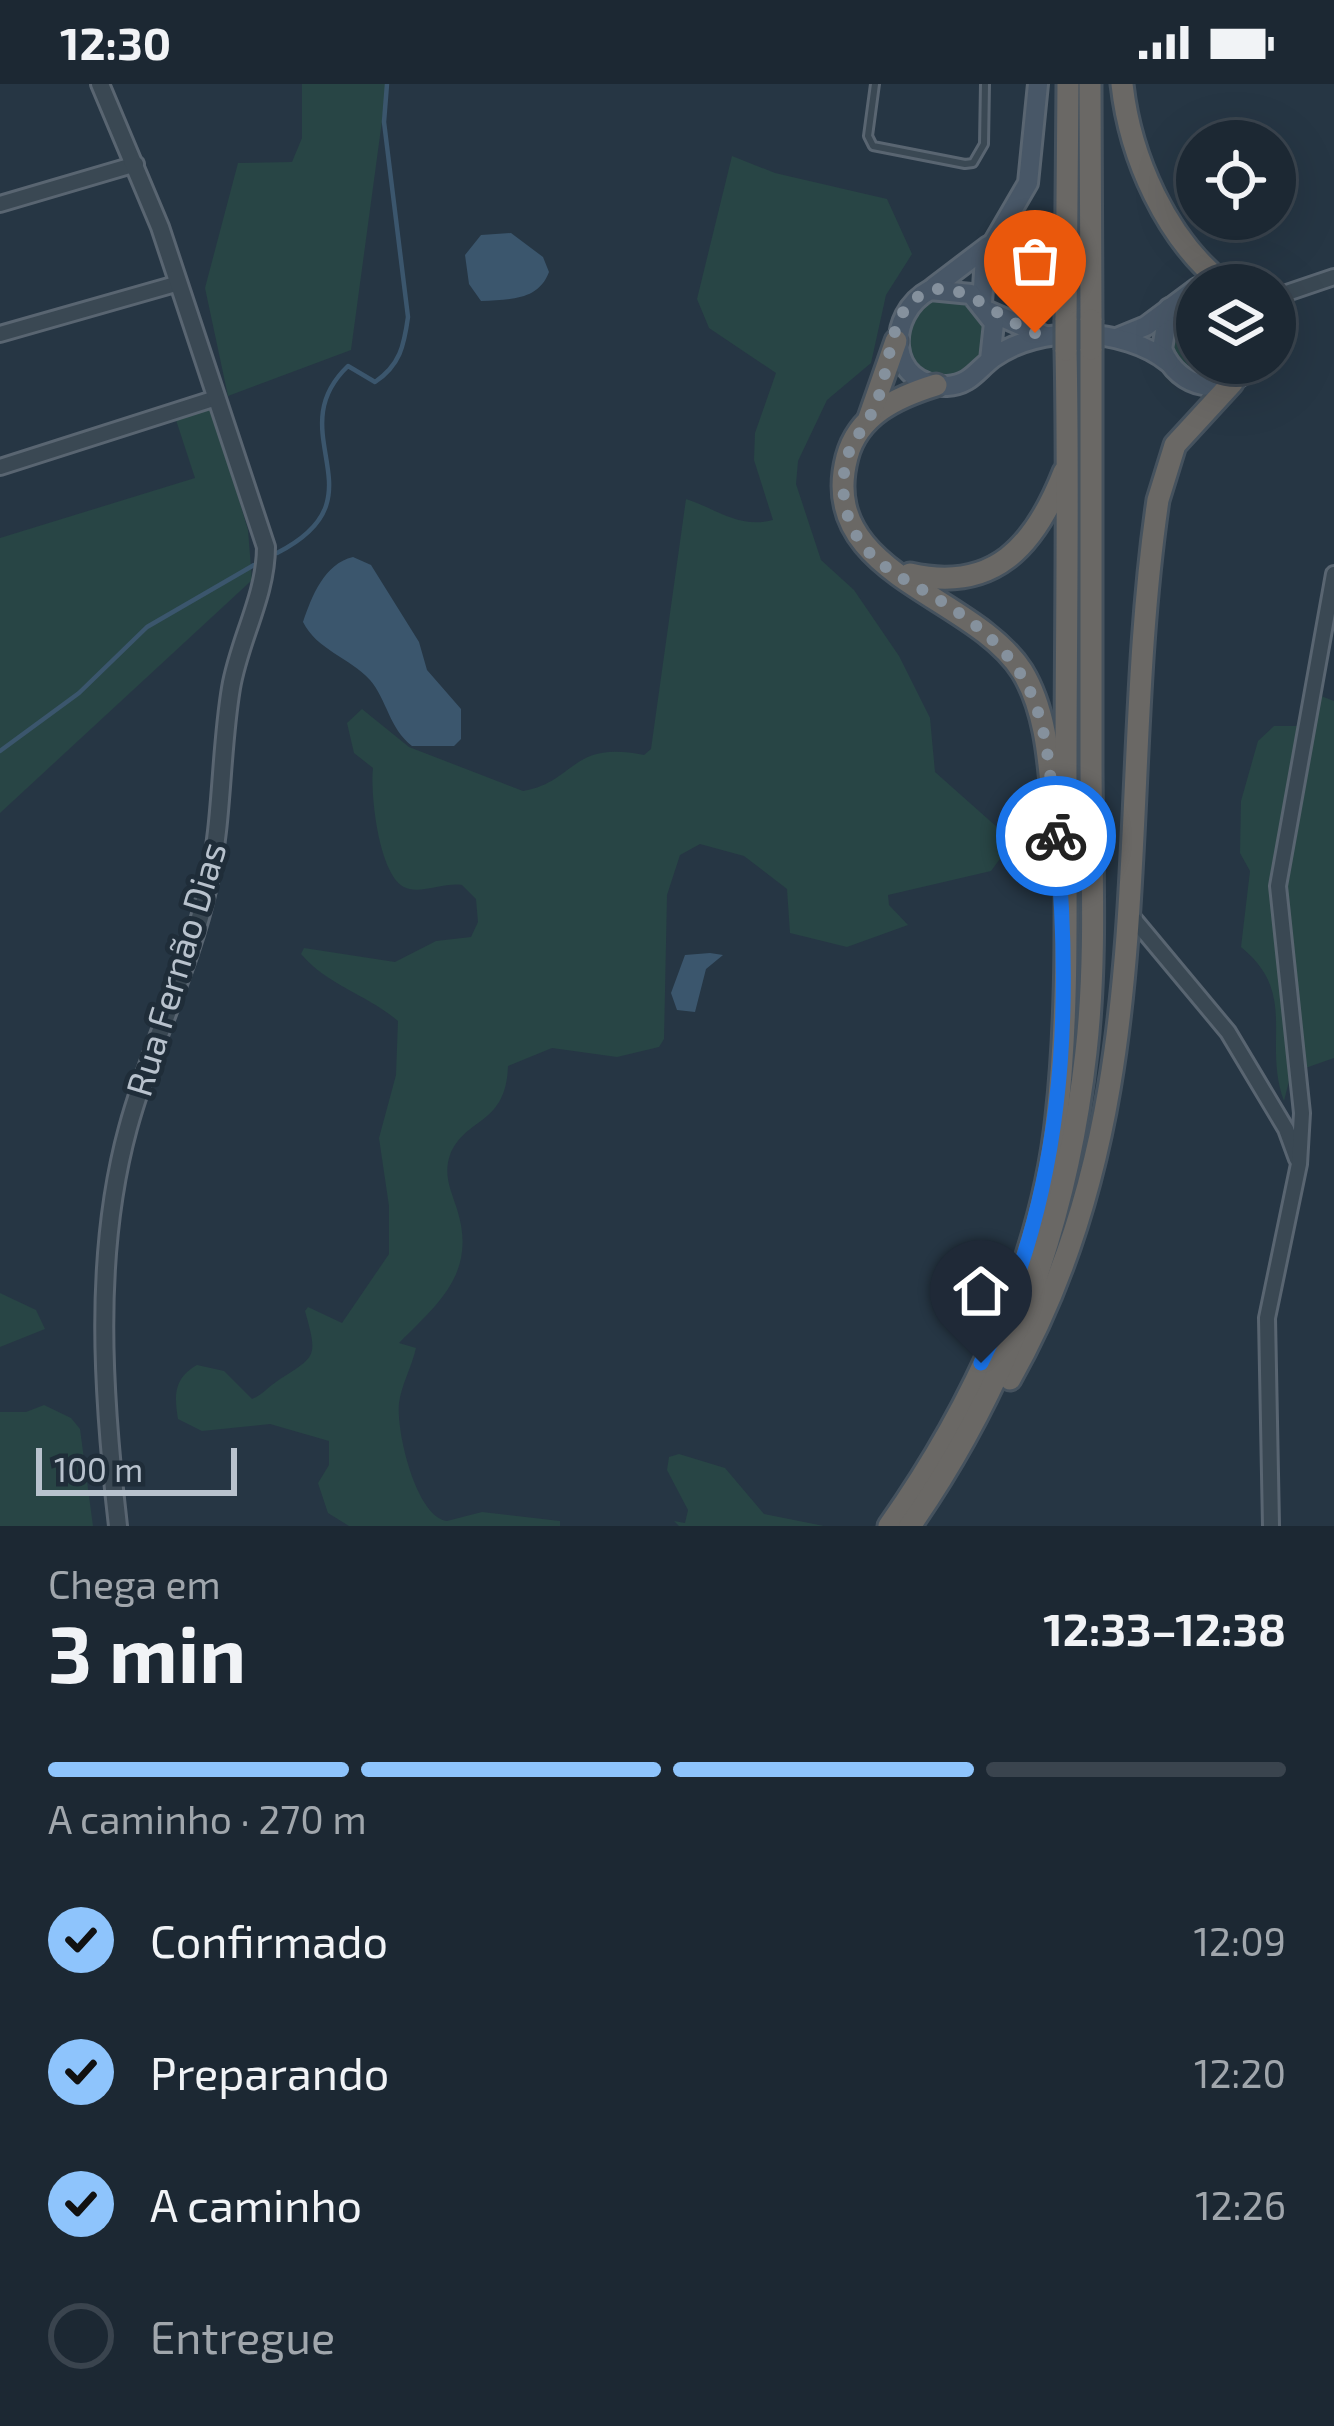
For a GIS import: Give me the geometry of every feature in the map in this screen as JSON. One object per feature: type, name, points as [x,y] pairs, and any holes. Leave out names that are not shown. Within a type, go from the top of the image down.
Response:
[{"type":"highway","points":[[889,1526],[950,1427],[997,1331],[1031,1240],[1057,1121],[1066,1006],[1069,460],[1058,344],[1066,320],[1068,84]]},
{"type":"highway","points":[[965,1444],[1009,1352],[1051,1237],[1075,1135],[1086,1047],[1090,84]]},
{"type":"highway","points":[[1122,84],[1131,128],[1159,202],[1203,264]]},
{"type":"highway","points":[[896,340],[868,419],[844,467],[846,506],[858,538],[888,570],[975,622],[1000,642],[1024,674],[1047,747],[1065,922]]},
{"type":"highway","points":[[910,1526],[1022,1357],[1065,1265],[1112,1094],[1158,500],[1175,446],[1231,384]]},
{"type":"highway","points":[[868,419],[888,404],[936,385]]},
{"type":"highway","points":[[888,570],[939,581],[977,578],[994,569],[1033,532],[1069,460]]},
{"type":"main road","points":[[992,243],[904,310],[896,340],[908,369],[936,385],[973,379],[990,360],[995,336],[985,307],[982,272],[992,243],[1028,183],[1038,84]]},
{"type":"main road","points":[[930,290],[958,289],[1058,344]]},
{"type":"main road","points":[[990,360],[1058,344],[1119,337],[1176,303]]},
{"type":"main road","points":[[1168,362],[1160,335],[1169,308]]},
{"type":"main road","points":[[1119,337],[1176,370]]},
{"type":"street","name":"Rua Fernão Dias","points":[[100,84],[136,164],[260,518],[266,568],[231,689],[223,815],[207,893],[146,1063],[112,1212],[105,1343],[107,1427],[118,1526]]},
{"type":"street","points":[[0,204],[136,164]]},
{"type":"street","points":[[1296,291],[1334,277]]},
{"type":"street","points":[[0,334],[178,283]]},
{"type":"street","points":[[0,467],[216,398]]},
{"type":"street","points":[[1271,1526],[1267,1318],[1299,1164],[1302,1113],[1278,886],[1334,574]]},
{"type":"street","points":[[1127,912],[1228,1032],[1286,1129],[1299,1164]]},
{"type":"street","points":[[1125,962],[1137,954],[1158,953]]},
{"type":"lane","points":[[874,84],[868,136],[873,146],[965,164],[980,154],[984,144],[986,84]]},
{"type":"green space","points":[[302,84],[387,84],[351,350],[228,396],[205,288],[238,163],[292,162],[302,138]]},
{"type":"green space","points":[[732,156],[775,173],[887,199],[912,254],[886,295],[871,363],[827,400],[798,461],[796,484],[821,560],[854,590],[899,656],[930,718],[935,772],[998,828],[1005,852],[991,871],[888,895],[889,905],[908,925],[847,947],[790,933],[787,889],[744,856],[700,844],[680,855],[667,895],[664,1039],[659,1047],[617,1057],[552,1048],[508,1066],[500,1100],[457,1142],[448,1162],[462,1231],[458,1268],[441,1299],[399,1343],[416,1348],[400,1396],[399,1416],[410,1471],[426,1505],[447,1521],[482,1512],[560,1521],[560,1526],[349,1526],[328,1513],[318,1483],[329,1465],[329,1441],[270,1424],[202,1431],[178,1419],[176,1402],[180,1381],[197,1365],[224,1371],[252,1399],[259,1396],[310,1355],[308,1307],[342,1323],[389,1254],[389,1206],[379,1138],[396,1075],[398,1021],[311,965],[301,954],[304,948],[395,962],[436,941],[471,937],[478,922],[476,899],[462,885],[410,889],[395,879],[378,832],[373,768],[354,753],[347,723],[362,709],[409,747],[523,791],[554,779],[587,757],[620,752],[644,755],[651,749],[686,499],[739,520],[773,520],[754,460],[755,433],[776,373],[709,328],[697,299]]},
{"type":"green space","points":[[946,297],[974,309],[986,337],[974,365],[946,377],[918,365],[906,337],[918,309]]},
{"type":"green space","points":[[1176,314],[1176,358],[1171,351]]},
{"type":"green space","points":[[212,409],[248,530],[252,580],[0,813],[0,538],[195,478],[176,420]]},
{"type":"green space","points":[[1321,696],[1334,701],[1334,1058],[1291,1073],[1284,1101],[1269,982],[1241,947],[1250,871],[1240,853],[1241,801],[1258,741],[1274,726],[1298,726],[1310,701]]},
{"type":"green space","points":[[0,1293],[36,1310],[45,1329],[0,1347]]},
{"type":"green space","points":[[44,1405],[71,1418],[80,1429],[93,1526],[0,1526],[0,1412],[26,1412]]},
{"type":"green space","points":[[679,1454],[725,1468],[764,1514],[824,1526],[679,1526],[674,1521],[685,1523],[688,1510],[667,1470],[669,1457]]},
{"type":"water","points":[[511,233],[543,257],[549,272],[530,293],[481,301],[469,284],[465,255],[481,235]]},
{"type":"water","points":[[353,557],[371,565],[419,642],[427,670],[461,709],[461,739],[454,746],[412,746],[398,731],[370,680],[316,640],[303,622],[327,574]]},
{"type":"water","points":[[685,955],[723,955],[706,969],[695,1012],[677,1010],[671,993]]},
{"type":"waterway","points":[[277,553],[309,532],[325,510],[329,487],[322,416],[329,391],[348,366],[375,382],[395,362],[405,337],[408,317],[384,122],[387,84]]},
{"type":"waterway","points":[[0,751],[79,693],[147,627],[254,565]]},
{"type":"way so far","points":[[1035,333],[1001,320],[958,289],[930,290],[915,298],[898,324],[868,419],[850,447],[844,486],[850,524],[868,553],[975,622],[1000,642],[1024,674],[1047,747],[1056,836]]},
{"type":"route","points":[[981,1363],[1031,1240],[1057,1121],[1066,1006],[1065,922],[1056,836]]}]
